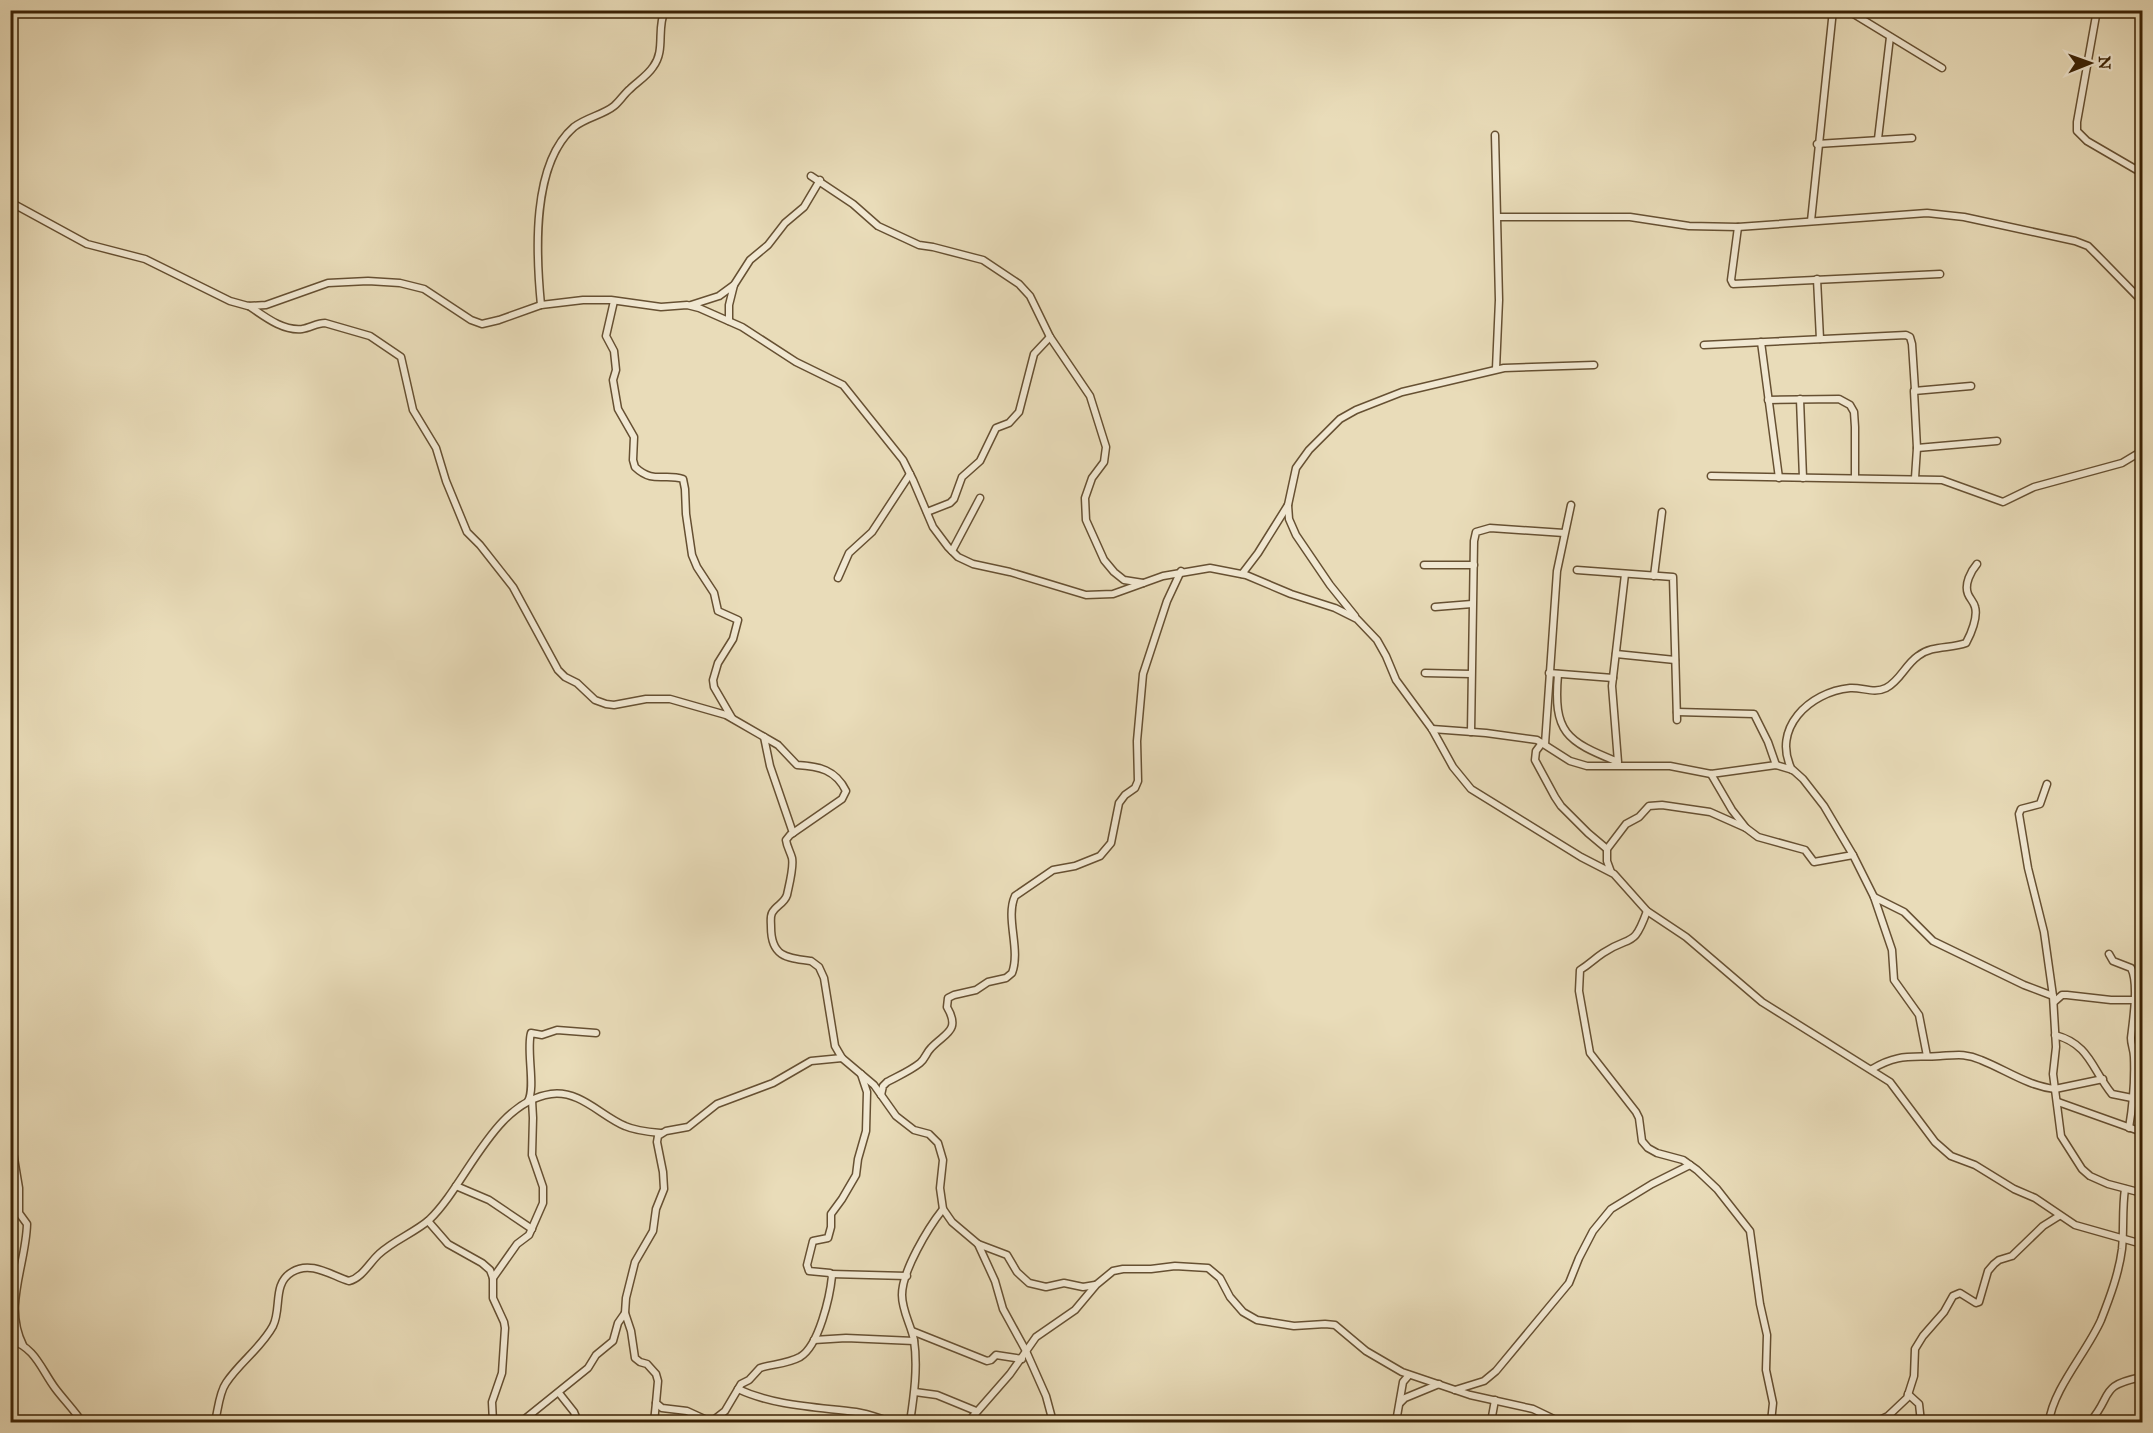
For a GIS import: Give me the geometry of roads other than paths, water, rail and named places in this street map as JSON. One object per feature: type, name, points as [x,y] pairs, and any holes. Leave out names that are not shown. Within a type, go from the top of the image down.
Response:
[{"type":"street","points":[[541,305],[538,260],[540,209],[543,187],[551,162],[558,148],[574,128],[585,119],[614,106],[654,67],[661,47],[660,31],[665,10]]},
{"type":"street","points":[[1810,221],[1833,10]]},
{"type":"street","points":[[1847,10],[1942,68]]},
{"type":"street","points":[[2097,10],[2077,131],[2087,141],[2142,173]]},
{"type":"street","points":[[1878,139],[1890,37]]},
{"type":"street","points":[[1495,135],[1499,300],[1496,369]]},
{"type":"street","points":[[1817,144],[1912,138]]},
{"type":"street","points":[[811,176],[820,180],[887,231],[919,245],[983,260],[1010,278],[1030,296],[1050,337],[1090,396],[1106,447],[1104,462],[1092,478],[1085,498],[1086,520],[1104,560],[1114,572],[1124,580],[1143,583]]},
{"type":"street","points":[[729,321],[729,305],[734,285],[750,260],[768,244],[785,223],[804,207],[820,180]]},
{"type":"street","points":[[10,202],[87,244],[145,258],[230,301],[248,306],[284,326],[301,329],[325,323],[370,336],[401,357],[412,410],[436,448],[446,481],[467,532],[480,544],[513,587],[561,674],[578,683],[595,700],[606,704],[614,705],[646,699],[670,699],[732,718],[784,750],[797,765],[815,765],[835,776],[846,791],[842,800],[786,840],[792,861],[787,895],[783,903],[772,912],[771,932],[777,950],[792,959],[812,961],[823,973],[836,1051],[874,1084],[891,1112],[914,1130],[929,1134],[938,1143],[943,1160],[940,1188],[943,1209],[952,1222],[978,1244],[1007,1256],[1017,1272],[1029,1283],[1046,1287],[1064,1283],[1083,1287],[1096,1285]]},
{"type":"street","points":[[1498,217],[1630,217],[1689,225],[1738,227],[1906,214],[1947,214],[2088,246],[2142,301]]},
{"type":"street","points":[[1738,227],[1731,280],[1733,284],[1940,274]]},
{"type":"street","points":[[1817,279],[1820,339]]},
{"type":"street","points":[[248,306],[266,305],[328,283],[368,281],[424,289],[471,320],[482,324],[541,305],[583,300],[614,301],[661,308],[690,305],[719,296],[734,285]]},
{"type":"street","points":[[614,301],[606,336],[615,357],[616,370],[613,380],[618,409],[634,437],[634,467],[649,476],[682,479],[694,560],[714,592],[718,611],[738,621],[731,643],[716,669],[713,680],[714,687],[732,718]]},
{"type":"street","points":[[690,305],[742,327],[796,362],[843,385],[894,447],[910,474],[939,536],[958,557],[974,564],[1010,572],[1086,595],[1113,594],[1181,571],[1210,568],[1242,574],[1291,594],[1335,608],[1357,619]]},
{"type":"street","points":[[1704,345],[1906,335],[1910,337],[1915,390],[1917,448],[1915,478]]},
{"type":"street","points":[[927,512],[950,503],[954,499],[962,477],[980,460],[996,428],[1009,423],[1016,417],[1022,406],[1034,354],[1050,337]]},
{"type":"street","points":[[1761,342],[1779,478]]},
{"type":"street","points":[[1594,365],[1496,369],[1402,392],[1356,410],[1340,419],[1301,460],[1294,475],[1288,506],[1289,519],[1296,535],[1330,585],[1377,640],[1396,680],[1432,729],[1453,767],[1471,789],[1611,873],[1623,882],[1647,911],[1686,938],[1762,1002],[1890,1082],[1930,1136],[1951,1156],[1975,1165],[2008,1186],[2035,1198],[2085,1230],[2142,1244]]},
{"type":"street","points":[[1915,390],[1971,386]]},
{"type":"street","points":[[1800,399],[1803,478]]},
{"type":"street","points":[[1768,400],[1839,399],[1850,405],[1854,412],[1855,477]]},
{"type":"street","points":[[1917,448],[1997,441]]},
{"type":"street","points":[[1711,476],[1915,478],[1951,482],[2003,502],[2034,487],[2122,463],[2142,450]]},
{"type":"street","points":[[838,578],[849,553],[872,532],[910,474]]},
{"type":"street","points":[[952,551],[980,498]]},
{"type":"street","points":[[1571,505],[1557,572],[1555,621],[1543,743],[1536,751],[1534,760],[1555,797],[1588,833],[1607,849]]},
{"type":"street","points":[[1242,574],[1288,506]]},
{"type":"street","points":[[1654,576],[1662,512]]},
{"type":"street","points":[[1471,732],[1472,604],[1476,532],[1480,530],[1528,530],[1564,533]]},
{"type":"street","points":[[1927,1056],[1919,1015],[1894,980],[1892,950],[1874,897],[1853,855],[1814,792],[1792,770],[1786,759],[1785,742],[1793,721],[1799,711],[1805,707],[1840,690],[1884,689],[1895,682],[1920,654],[1939,647],[1966,643],[1976,612],[1967,586],[1977,564]]},
{"type":"street","points":[[1424,565],[1474,566]]},
{"type":"street","points":[[1577,570],[1674,579],[1677,720]]},
{"type":"street","points":[[866,1105],[880,1095],[887,1082],[921,1062],[930,1048],[951,1030],[953,1023],[947,1006],[948,998],[976,990],[988,982],[1006,978],[1012,973],[1015,941],[1012,909],[1015,896],[1053,870],[1092,860],[1108,849],[1113,836],[1119,803],[1137,785],[1137,741],[1143,674],[1167,601],[1181,571]]},
{"type":"street","points":[[1558,674],[1557,711],[1568,736],[1592,752],[1618,762],[1613,709],[1613,678],[1625,574]]},
{"type":"street","points":[[1435,607],[1472,604]]},
{"type":"street","points":[[1616,654],[1675,660]]},
{"type":"street","points":[[1425,673],[1471,674]]},
{"type":"street","points":[[1549,673],[1613,678]]},
{"type":"street","points":[[1677,712],[1754,714],[1776,765]]},
{"type":"street","points":[[1432,729],[1529,739],[1543,743],[1570,760],[1587,766],[1670,766],[1711,774],[1776,765],[1792,770]]},
{"type":"street","points":[[764,737],[770,766],[793,833]]},
{"type":"street","points":[[1711,774],[1732,810],[1746,828]]},
{"type":"street","points":[[2047,784],[2040,804],[2021,809],[2019,814],[2028,868],[2044,932],[2054,999],[2053,1074],[2061,1136],[2082,1168],[2097,1180],[2142,1193]]},
{"type":"street","points":[[1611,873],[1607,861],[1607,849],[1626,824],[1654,805],[1710,812],[1746,828],[1758,837],[1805,850],[1815,862],[1853,855]]},
{"type":"street","points":[[1874,897],[1904,912],[1933,941],[2054,999]]},
{"type":"street","points":[[1647,911],[1636,937],[1609,949],[1596,958],[1592,964],[1580,970],[1579,991],[1586,1037],[1590,1053],[1595,1061],[1636,1112],[1644,1144],[1657,1153],[1683,1160],[1690,1165],[1717,1189],[1750,1231],[1760,1304],[1767,1335],[1766,1370],[1773,1403],[1771,1422]]},
{"type":"street","points":[[2109,954],[2113,961],[2133,971],[2134,1020],[2131,1041],[2134,1057],[2129,1128]]},
{"type":"street","points":[[2054,999],[2067,994],[2111,1000],[2134,1000]]},
{"type":"street","points":[[493,1278],[517,1244],[526,1238],[532,1229],[544,1194],[532,1155],[533,1110],[530,1101],[532,1093],[529,1072],[531,1033],[542,1035],[557,1030],[596,1033]]},
{"type":"street","points":[[2055,1035],[2077,1044],[2112,1094],[2132,1098]]},
{"type":"street","points":[[829,1058],[836,1051]]},
{"type":"street","points":[[1872,1070],[1895,1058],[1963,1054],[2042,1087],[2055,1089],[2103,1079]]},
{"type":"street","points":[[215,1422],[225,1384],[262,1342],[274,1323],[279,1289],[286,1277],[293,1271],[311,1268],[353,1280],[380,1253],[428,1221],[495,1131],[530,1101],[553,1094],[567,1095],[585,1102],[623,1126],[635,1130],[661,1132],[688,1127],[711,1107],[773,1083],[811,1061],[842,1058]]},
{"type":"street","points":[[861,1074],[866,1089],[866,1131],[855,1175],[831,1214],[828,1238],[813,1241],[807,1265],[809,1271],[831,1274],[906,1276]]},
{"type":"street","points":[[2058,1102],[2142,1132]]},
{"type":"street","points":[[654,1422],[658,1378],[650,1366],[635,1358],[631,1331],[625,1313],[626,1298],[635,1262],[653,1231],[656,1209],[664,1189],[657,1142],[661,1132]]},
{"type":"street","points":[[10,1134],[19,1188],[20,1213],[27,1224],[14,1302],[18,1330],[24,1345],[39,1360],[55,1388],[82,1422]]},
{"type":"street","points":[[1455,1390],[1484,1381],[1496,1371],[1569,1283],[1593,1231],[1611,1209],[1652,1184],[1690,1165]]},
{"type":"street","points":[[456,1186],[489,1200],[532,1229]]},
{"type":"street","points":[[2049,1422],[2050,1414],[2063,1387],[2094,1336],[2120,1262],[2125,1189]]},
{"type":"street","points":[[910,1422],[915,1392],[914,1341],[902,1302],[902,1293],[906,1276],[929,1227],[943,1209]]},
{"type":"street","points":[[1875,1422],[1888,1416],[1908,1394],[1914,1376],[1915,1349],[1944,1312],[1953,1296],[1960,1293],[1976,1303],[1979,1302],[1988,1271],[1994,1264],[2012,1256],[2043,1226],[2060,1216]]},
{"type":"street","points":[[428,1221],[448,1244],[489,1268],[493,1278],[493,1298],[505,1328],[502,1373],[492,1402],[493,1422]]},
{"type":"street","points":[[978,1244],[1007,1317],[1026,1351],[1050,1406],[1053,1422]]},
{"type":"street","points":[[968,1422],[1022,1359],[1036,1336],[1080,1305],[1096,1285],[1113,1271],[1203,1266],[1220,1278],[1236,1305],[1250,1318],[1264,1323],[1294,1326],[1335,1325],[1366,1351],[1405,1375],[1455,1390],[1533,1408],[1560,1422]]},
{"type":"street","points":[[656,1403],[662,1408],[687,1411],[711,1422],[725,1412],[738,1389],[760,1368],[802,1356],[814,1340],[821,1322],[830,1288],[831,1274]]},
{"type":"street","points":[[521,1422],[559,1393],[610,1344],[618,1323],[625,1313]]},
{"type":"street","points":[[912,1331],[987,1361],[996,1355],[1022,1359]]},
{"type":"street","points":[[814,1340],[846,1338],[914,1341]]},
{"type":"street","points":[[10,1340],[24,1345]]},
{"type":"street","points":[[1396,1422],[1405,1375]]},
{"type":"street","points":[[2090,1422],[2111,1388],[2124,1380],[2142,1377]]},
{"type":"street","points":[[1400,1403],[1405,1398],[1439,1384]]},
{"type":"street","points":[[738,1389],[762,1398],[858,1413],[892,1422]]},
{"type":"street","points":[[915,1392],[937,1395],[976,1411]]},
{"type":"street","points":[[559,1393],[574,1412],[578,1422]]},
{"type":"street","points":[[1908,1394],[1919,1404],[1921,1422]]},
{"type":"street","points":[[1491,1422],[1495,1400]]}]
